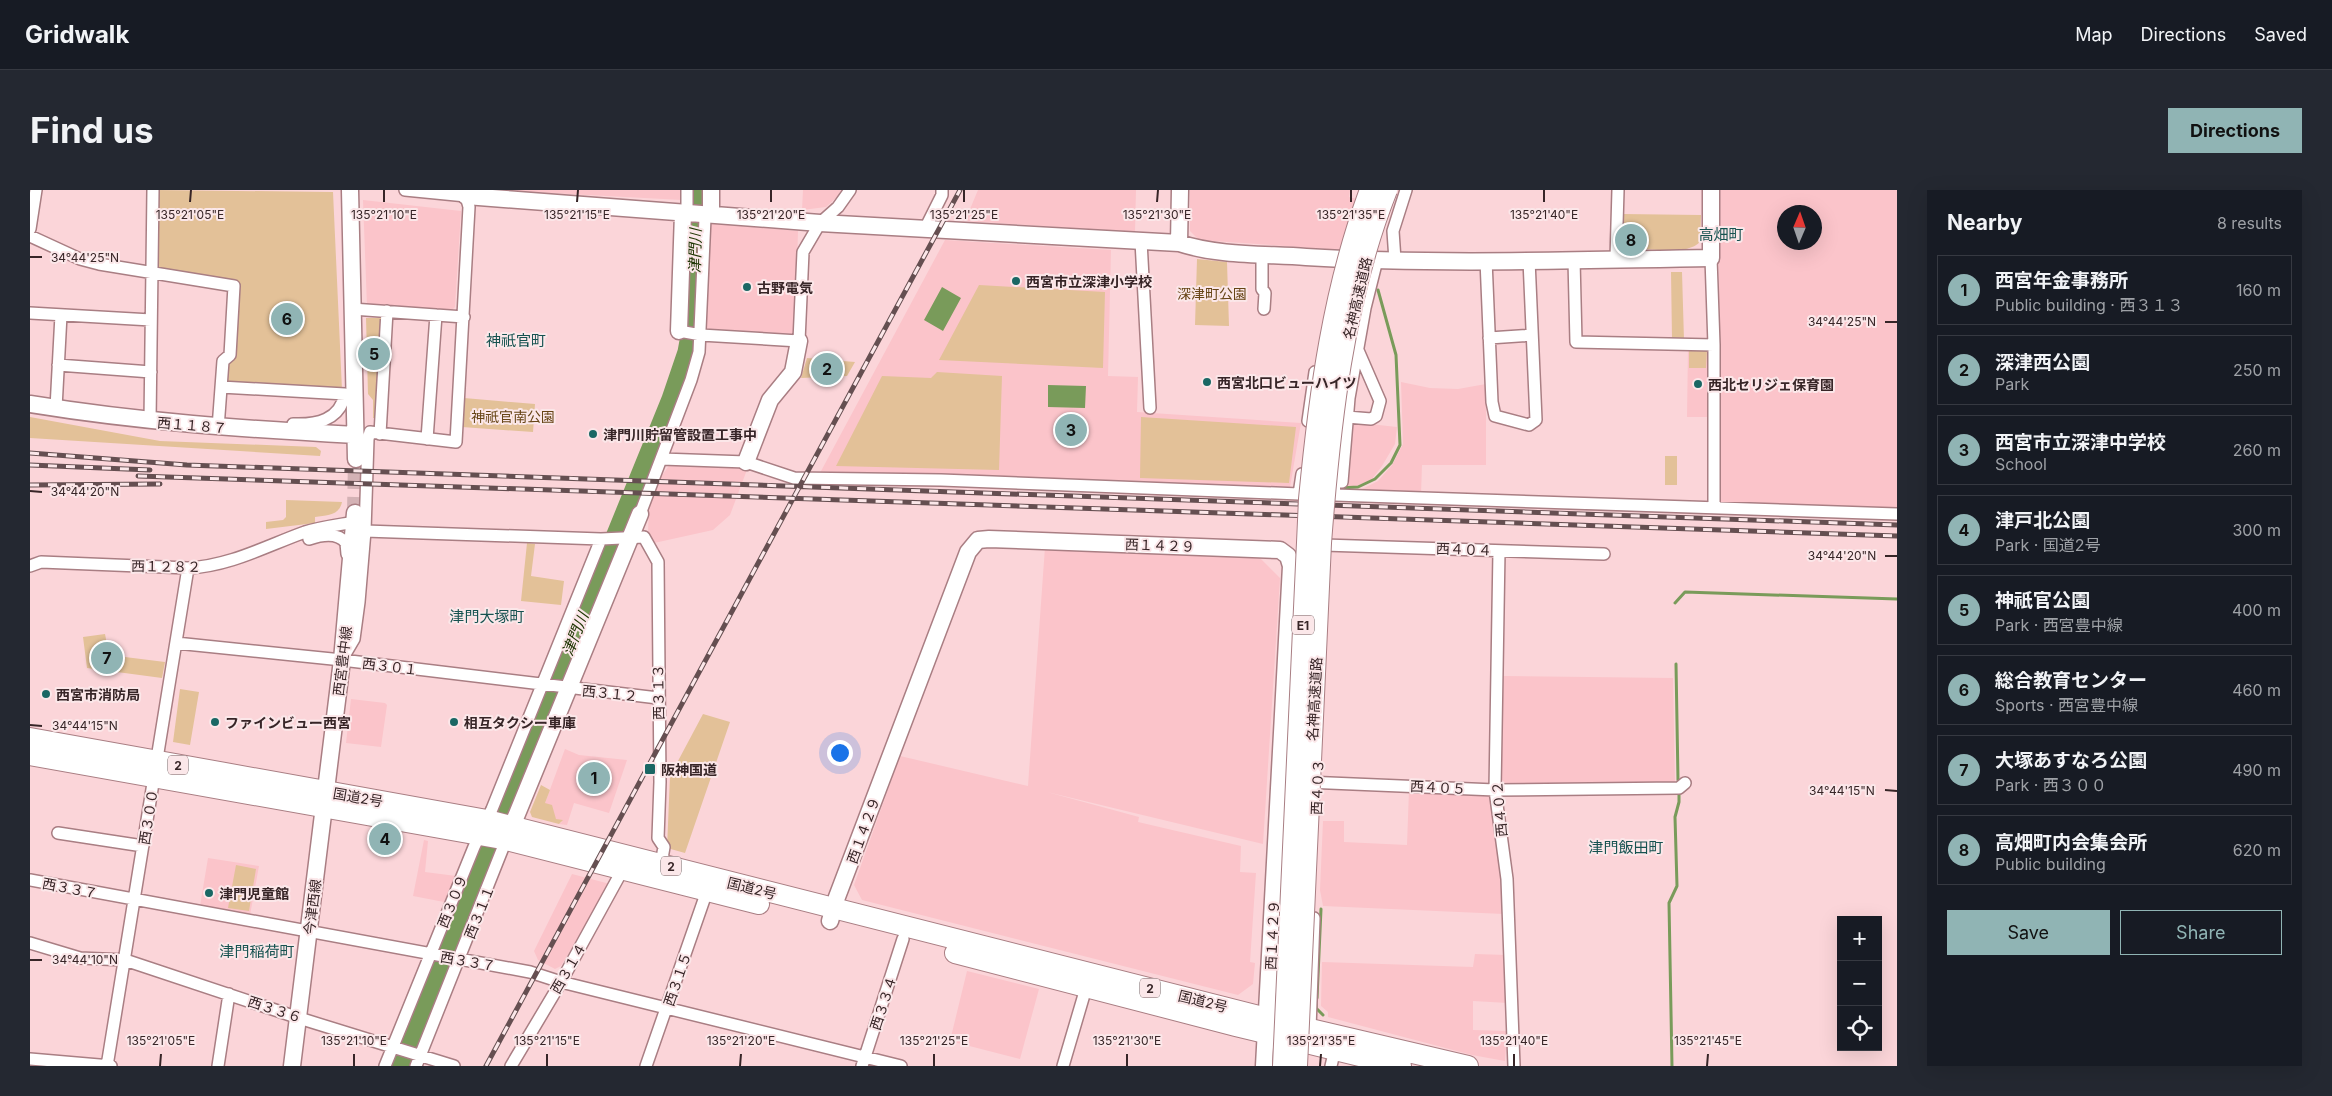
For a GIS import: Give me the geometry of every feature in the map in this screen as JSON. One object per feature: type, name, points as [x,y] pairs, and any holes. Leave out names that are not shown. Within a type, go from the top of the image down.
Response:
[{"type":"highway","name":"名神高速道路","points":[[1283,1066],[1312,460],[1332,325],[1343,278],[1370,190]]},
{"type":"highway","name":"名神高速道路","points":[[1297,1066],[1321,543],[1327,468],[1337,390],[1351,317],[1363,265],[1387,190]]},
{"type":"highway","name":"国道2号","points":[[30,738],[156,769],[496,831],[662,864],[831,915],[903,939],[1086,988],[1267,1026],[1310,1029],[1335,1051],[1468,1066]]},
{"type":"highway","name":"国道2号","points":[[30,755],[156,769]]},
{"type":"highway","name":"国道2号","points":[[496,831],[623,869],[707,891],[831,915],[1267,1026],[1335,1051],[1401,1066]]},
{"type":"street","points":[[30,230],[36,190]]},
{"type":"street","points":[[150,421],[153,190]]},
{"type":"street","points":[[350,190],[352,309],[368,434],[356,460]]},
{"type":"street","points":[[405,190],[466,193],[820,222],[1179,243],[1201,250],[1340,259],[1574,260],[1711,258]]},
{"type":"street","points":[[687,190],[695,213],[679,331],[702,335],[799,341]]},
{"type":"street","points":[[695,213],[711,190]]},
{"type":"street","points":[[746,462],[770,400],[793,372],[799,341],[802,252],[820,222],[838,207],[850,190]]},
{"type":"street","points":[[925,229],[942,195],[942,190]]},
{"type":"street","points":[[1179,243],[1180,190]]},
{"type":"street","points":[[1395,260],[1393,231],[1406,190]]},
{"type":"street","points":[[1616,259],[1618,190]]},
{"type":"street","points":[[1710,190],[1714,345],[1714,507]]},
{"type":"street","points":[[368,434],[456,442],[470,207],[466,193]]},
{"type":"street","points":[[496,831],[565,688],[626,537],[640,514],[691,380],[702,335],[705,218],[695,213]]},
{"type":"street","points":[[30,236],[80,259],[234,286],[230,354],[223,361],[219,423],[316,424],[333,416],[340,410],[345,394],[222,387]]},
{"type":"street","points":[[1141,241],[1150,408]]},
{"type":"street","points":[[1262,254],[1262,289],[1265,293],[1264,308]]},
{"type":"street","points":[[662,459],[746,462],[794,478],[941,480],[1299,494],[1311,394],[1321,336],[1340,259]]},
{"type":"street","points":[[1378,260],[1357,348],[1335,495],[1897,514]]},
{"type":"street","points":[[1486,260],[1492,402],[1495,416],[1529,425],[1536,420],[1529,260]]},
{"type":"street","points":[[1574,260],[1576,342],[1714,345]]},
{"type":"street","points":[[352,309],[464,317]]},
{"type":"street","points":[[358,522],[368,434],[387,311]]},
{"type":"street","points":[[30,314],[151,320]]},
{"type":"street","points":[[56,408],[61,315]]},
{"type":"street","points":[[427,440],[436,315]]},
{"type":"street","points":[[1489,338],[1532,335]]},
{"type":"street","points":[[1347,417],[1371,419],[1376,416],[1379,410],[1380,401],[1357,348]]},
{"type":"street","points":[[58,365],[151,372]]},
{"type":"street","name":"西１１８７","points":[[30,404],[150,421],[219,423],[368,434]]},
{"type":"street","points":[[1301,480],[1338,481]]},
{"type":"street","name":"西１２８２","points":[[30,566],[41,562],[74,562],[188,568],[209,567],[245,556],[307,532],[358,522],[602,538],[626,537]]},
{"type":"street","name":"西宮豊中線","points":[[326,800],[358,522]]},
{"type":"street","points":[[245,556],[265,556],[320,536],[338,536],[345,541],[347,549],[337,638],[342,660]]},
{"type":"street","name":"西３１３","points":[[626,537],[644,537],[658,562],[660,782],[658,838],[664,847],[662,864]]},
{"type":"street","points":[[496,831],[543,685],[602,538]]},
{"type":"street","name":"西１４２９","points":[[831,915],[968,552],[975,543],[983,539],[1280,550],[1288,556],[1291,566],[1264,1066]]},
{"type":"street","name":"西４０４","points":[[1324,544],[1604,554]]},
{"type":"street","name":"西４０３","points":[[1310,1029],[1324,544]]},
{"type":"street","name":"西４０２","points":[[1499,551],[1495,790],[1507,879],[1514,1066]]},
{"type":"street","name":"西３００","points":[[109,1066],[188,568]]},
{"type":"street","name":"西３０１","points":[[176,643],[342,660],[565,688]]},
{"type":"street","name":"西３１２","points":[[565,688],[658,698]]},
{"type":"street","name":"西４０５","points":[[1280,781],[1495,790],[1679,788],[1685,783]]},
{"type":"street","name":"今津西線","points":[[292,1066],[326,800]]},
{"type":"street","name":"西３０９","points":[[385,1066],[434,955],[496,831]]},
{"type":"street","name":"西３１１","points":[[419,1061],[456,959],[496,831]]},
{"type":"street","points":[[58,834],[143,846]]},
{"type":"street","name":"西３１４","points":[[512,1066],[623,869]]},
{"type":"street","name":"西３３７","points":[[30,880],[530,972],[561,982],[667,1007],[863,1062],[901,1066]]},
{"type":"street","name":"西３１５","points":[[646,1066],[707,891]]},
{"type":"street","name":"西３３４","points":[[863,1062],[903,939]]},
{"type":"street","name":"西３３６","points":[[30,942],[80,958],[125,960],[393,1047],[419,1061],[454,1066]]},
{"type":"street","points":[[1063,1066],[1086,988]]},
{"type":"street","points":[[218,1066],[229,994]]},
{"type":"street","points":[[30,1059],[109,1066]]},
{"type":"shaded area","points":[[493,190],[682,190],[682,200]]},
{"type":"shaded area","points":[[803,190],[841,190],[837,197],[826,207],[802,210]]},
{"type":"shaded area","points":[[978,190],[1136,190],[1135,232],[965,221]]},
{"type":"shaded area","points":[[1190,190],[1350,190],[1349,197],[1357,199],[1342,250],[1199,240],[1190,231]]},
{"type":"shaded area","points":[[1719,190],[1897,190],[1897,509],[1718,503]]},
{"type":"shaded area","points":[[363,200],[461,211],[455,307],[451,311],[367,306]]},
{"type":"shaded area","points":[[708,223],[798,231],[795,334],[704,329]]},
{"type":"shaded area","points":[[945,240],[1111,250],[1108,376],[1138,377],[1137,412],[1301,423],[1290,487],[820,473]]},
{"type":"shaded area","points":[[942,287],[961,298],[943,331],[924,320]]},
{"type":"shaded area","name":"西北セリジェ保育園","points":[[1688,348],[1706,348],[1708,351],[1708,417],[1687,417]]},
{"type":"shaded area","points":[[1401,382],[1430,388],[1458,389],[1486,384],[1486,465],[1422,465],[1421,494],[1360,490],[1378,481],[1392,465],[1403,444]]},
{"type":"shaded area","points":[[1048,385],[1086,386],[1085,408],[1048,407]]},
{"type":"shaded area","points":[[1351,422],[1397,427],[1395,444],[1382,466],[1372,479],[1357,486],[1346,486]]},
{"type":"shaded area","points":[[670,464],[748,467],[730,515],[713,530],[654,543],[648,533],[649,506],[661,477]]},
{"type":"shaded area","points":[[1045,547],[1257,555],[1280,578],[1263,844],[1047,792],[1139,817],[1138,822],[1241,846],[1240,872],[1256,873],[1250,962],[1255,963],[1253,984],[1238,995],[862,900],[854,885],[900,756],[1028,786]]},
{"type":"shaded area","points":[[1503,676],[1673,678],[1675,783],[1507,784],[1501,779]]},
{"type":"shaded area","points":[[351,699],[385,703],[387,705],[381,747],[346,743]]},
{"type":"shaded area","points":[[565,749],[579,755],[627,760],[609,813],[574,803],[567,825],[559,824],[562,822],[556,819],[545,803]]},
{"type":"shaded area","points":[[1409,790],[1487,793],[1493,798],[1504,914],[1323,906],[1320,890],[1323,821],[1344,821],[1344,842],[1407,845]]},
{"type":"shaded area","points":[[424,840],[428,841],[425,872],[456,876],[444,902],[413,896]]},
{"type":"shaded area","points":[[208,858],[259,866],[250,915],[200,906]]},
{"type":"shaded area","points":[[572,874],[610,884],[561,966],[555,969],[538,960],[534,951]]},
{"type":"shaded area","points":[[1475,954],[1506,955],[1508,1003],[1473,1001],[1473,1030],[1507,1031],[1505,1061],[1472,1055],[1328,1017],[1328,1012],[1321,1006],[1322,962],[1473,967]]},
{"type":"shaded area","points":[[967,971],[1039,989],[1020,1059],[950,1041]]},
{"type":"green space","points":[[155,190],[333,192],[342,390],[231,385],[226,381],[237,284],[157,268]]},
{"type":"green space","points":[[1622,214],[1701,215],[1700,242],[1688,249],[1680,250],[1640,249],[1640,232],[1621,232]]},
{"type":"green space","name":"深津町公園","points":[[1197,259],[1227,262],[1229,326],[1195,325]]},
{"type":"green space","points":[[1671,272],[1682,272],[1684,340],[1672,339]]},
{"type":"green space","points":[[979,285],[1105,292],[1103,368],[939,360]]},
{"type":"green space","points":[[366,318],[382,318],[379,418],[373,418],[373,400],[368,394]]},
{"type":"green space","points":[[1689,350],[1707,350],[1706,368],[1689,368]]},
{"type":"green space","points":[[807,358],[855,362],[847,376],[801,378]]},
{"type":"green space","points":[[937,372],[1002,376],[999,470],[836,466],[882,376],[931,378]]},
{"type":"green space","name":"神祇官南公園","points":[[464,398],[535,404],[533,432],[462,427]]},
{"type":"green space","points":[[30,417],[160,441],[316,447],[321,451],[320,456],[30,438]]},
{"type":"green space","points":[[1141,417],[1296,427],[1289,483],[1140,478]]},
{"type":"green space","points":[[1665,456],[1677,456],[1677,485],[1665,485]]},
{"type":"green space","points":[[286,500],[342,502],[335,512],[315,517],[315,523],[266,529],[266,522],[283,520],[286,517]]},
{"type":"green space","points":[[527,543],[535,544],[531,576],[564,581],[561,605],[521,601]]},
{"type":"green space","points":[[105,634],[109,655],[165,662],[162,678],[87,668],[83,637]]},
{"type":"green space","points":[[180,689],[199,692],[190,745],[173,742]]},
{"type":"green space","points":[[703,714],[730,722],[685,853],[667,848],[670,776]]},
{"type":"green space","points":[[541,785],[550,790],[545,803],[552,805],[556,819],[563,820],[559,824],[532,817],[530,812]]},
{"type":"green space","points":[[373,831],[400,836],[398,848],[371,843]]},
{"type":"green space","points":[[236,865],[256,869],[249,911],[228,908]]},
{"type":"waterway","name":"津門川","points":[[400,1066],[671,399],[687,352],[694,314],[696,190]]},
{"type":"waterway","points":[[1340,488],[1358,487],[1375,479],[1391,463],[1400,445],[1396,355],[1378,290]]},
{"type":"waterway","points":[[1675,603],[1685,592],[1897,599]]},
{"type":"waterway","points":[[1676,664],[1678,780]]},
{"type":"waterway","points":[[1672,1066],[1669,903],[1677,886],[1675,817],[1679,802],[1679,792]]},
{"type":"waterway","points":[[1317,998],[1321,909]]},
{"type":"waterway","points":[[1316,1004],[1316,1008],[1323,1015]]},
{"type":"tunnel","points":[[355,513],[356,459]]},
{"type":"railway","points":[[486,1066],[960,190]]},
{"type":"railway","points":[[30,453],[187,465],[1897,525]]},
{"type":"railway","points":[[30,465],[150,470]]},
{"type":"railway","points":[[138,476],[1897,536]]},
{"type":"railway","points":[[30,485],[160,484]]},
{"type":"place","name":"高畑町内会集会所","points":[[1631,240]]},
{"type":"place","name":"西宮市立深津小学校","points":[[1016,281]]},
{"type":"place","name":"古野電気","points":[[747,287]]},
{"type":"place","name":"総合教育センター","points":[[287,319]]},
{"type":"place","name":"神祇官公園","points":[[374,354]]},
{"type":"place","name":"深津西公園","points":[[827,369]]},
{"type":"place","name":"西宮北口ビューハイツ","points":[[1207,382]]},
{"type":"place","name":"西北セリジェ保育園","points":[[1698,384]]},
{"type":"place","name":"西宮市立深津中学校","points":[[1071,430]]},
{"type":"place","name":"津門川貯留管設置工事中","points":[[593,434]]},
{"type":"place","name":"大塚あすなろ公園","points":[[107,658]]},
{"type":"place","name":"西宮市消防局","points":[[46,694]]},
{"type":"place","name":"ファインビュー西宮","points":[[215,722]]},
{"type":"place","name":"相互タクシー車庫","points":[[454,722]]},
{"type":"place","name":"阪神国道","points":[[650,769]]},
{"type":"place","name":"西宮年金事務所","points":[[594,778]]},
{"type":"place","name":"津戸北公園","points":[[385,839]]},
{"type":"place","name":"津門児童館","points":[[209,893]]},
{"type":"district","name":"高畑町","points":[[1721,234]]},
{"type":"district","name":"神祇官町","points":[[516,340]]},
{"type":"district","name":"津門大塚町","points":[[487,616]]},
{"type":"district","name":"津門飯田町","points":[[1626,847]]},
{"type":"district","name":"津門稲荷町","points":[[257,951]]}]
